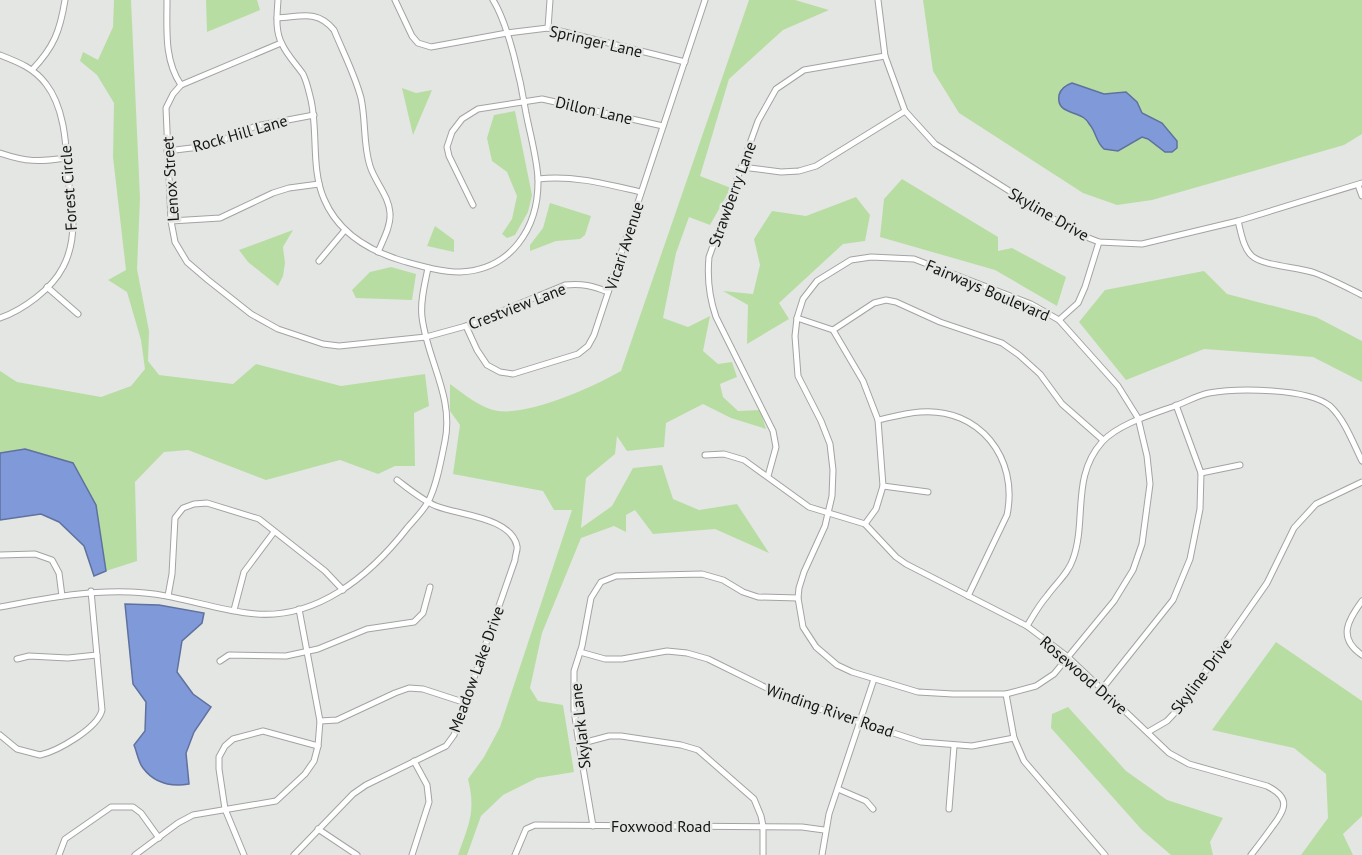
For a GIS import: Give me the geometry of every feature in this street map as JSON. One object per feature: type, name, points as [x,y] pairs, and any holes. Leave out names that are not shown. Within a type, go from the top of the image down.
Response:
[{"type":"street","points":[[32,70],[55,40],[65,0]]},
{"type":"street","points":[[167,0],[168,54],[173,74],[181,86],[281,44]]},
{"type":"street","points":[[278,0],[277,18],[281,44],[304,76],[314,115],[319,184],[333,216],[345,230],[365,246],[378,252],[428,268],[459,272],[486,268],[508,255],[523,239],[534,216],[538,179],[524,101],[507,33],[499,9],[493,0]]},
{"type":"street","name":"Springer Lane","points":[[395,0],[412,36],[418,43],[431,47],[548,28],[685,62]]},
{"type":"street","points":[[548,28],[550,0]]},
{"type":"street","name":"Vicari Avenue","points":[[466,326],[477,351],[487,365],[500,372],[513,374],[578,354],[588,346],[594,335],[705,0]]},
{"type":"street","name":"Skyline Drive","points":[[878,0],[885,56],[905,111],[935,144],[1076,233],[1099,242],[1142,244],[1238,221],[1360,184]]},
{"type":"street","points":[[277,18],[314,15],[327,21],[334,30],[360,96],[368,160],[390,212],[388,228],[378,252]]},
{"type":"street","name":"Forest Circle","points":[[0,55],[32,70],[46,85],[57,104],[67,158],[73,222],[70,246],[63,268],[30,303],[15,313],[0,318]]},
{"type":"street","name":"Strawberry Lane","points":[[768,476],[776,447],[773,431],[716,317],[710,300],[707,275],[709,256],[758,121],[776,89],[804,70],[885,56]]},
{"type":"street","name":"Lenox Street","points":[[181,86],[173,94],[166,108],[167,151],[171,220],[175,242],[187,262],[251,314],[278,329],[323,344],[339,346],[426,337]]},
{"type":"street","name":"Dillon Lane","points":[[473,205],[449,156],[447,147],[452,132],[462,119],[478,110],[542,99],[663,126]]},
{"type":"street","points":[[742,167],[782,172],[799,171],[816,166],[905,111]]},
{"type":"street","name":"Rock Hill Lane","points":[[167,151],[208,146],[256,126],[314,115]]},
{"type":"street","points":[[0,153],[23,160],[67,158]]},
{"type":"street","points":[[538,179],[575,178],[641,192]]},
{"type":"street","points":[[171,220],[220,218],[273,193],[289,188],[319,184]]},
{"type":"street","points":[[1360,184],[1362,196]]},
{"type":"street","points":[[1238,221],[1246,249],[1252,256],[1266,263],[1316,273],[1362,294]]},
{"type":"street","points":[[319,261],[345,230]]},
{"type":"street","points":[[1059,320],[1078,303],[1099,242]]},
{"type":"street","name":"Fairways Boulevard","points":[[896,257],[914,259],[1031,304],[1059,320],[1118,386],[1138,418],[1147,456],[1150,484],[1142,544],[1133,570],[1114,601],[1046,681],[1006,694],[918,692],[837,665],[820,652],[803,627],[798,598],[804,572],[820,539],[828,513],[832,496],[833,470],[830,444],[798,376],[795,336],[798,318],[802,299],[818,281],[850,260],[896,257]]},
{"type":"street","points":[[0,607],[91,591],[129,591],[168,596],[248,613],[273,613],[322,602],[367,573],[394,545],[428,502],[446,438],[446,401],[421,315],[428,268]]},
{"type":"street","name":"Crestview Lane","points":[[426,337],[466,326],[565,285],[593,286],[608,292]]},
{"type":"street","points":[[47,287],[78,314]]},
{"type":"street","points":[[833,330],[874,303],[886,300],[896,302],[940,322],[1002,343],[1040,374],[1062,404],[1103,440]]},
{"type":"street","points":[[798,318],[833,330],[863,381],[878,420],[883,486],[876,509],[865,524]]},
{"type":"street","points":[[1027,626],[1072,563],[1078,543],[1084,474],[1103,440],[1138,418],[1206,393],[1248,390],[1284,392],[1316,399],[1329,405],[1339,417],[1362,461]]},
{"type":"street","points":[[1102,689],[1173,600],[1190,559],[1200,509],[1201,473],[1176,405]]},
{"type":"street","points":[[878,420],[920,412],[954,415],[973,424],[987,435],[1002,457],[1008,478],[1010,501],[1007,515],[968,596]]},
{"type":"street","name":"Rosewood Drive","points":[[705,455],[724,454],[744,460],[809,507],[865,524],[906,564],[1027,626],[1068,657],[1169,753],[1189,765],[1267,786],[1277,791],[1284,800],[1284,812],[1251,855]]},
{"type":"street","points":[[1201,473],[1240,465]]},
{"type":"street","name":"Meadow Lake Drive","points":[[294,855],[353,794],[446,746],[454,735],[517,547],[511,534],[498,523],[428,502],[397,480]]},
{"type":"street","name":"Skyline Drive","points":[[1149,732],[1167,721],[1189,695],[1267,583],[1294,528],[1316,504],[1362,482]]},
{"type":"street","points":[[883,486],[928,492]]},
{"type":"street","points":[[168,596],[176,518],[183,508],[207,503],[259,519],[325,571],[343,590]]},
{"type":"street","points":[[234,610],[244,572],[274,532]]},
{"type":"street","points":[[0,555],[35,554],[52,560],[59,573],[62,596]]},
{"type":"street","name":"Skylark Lane","points":[[593,826],[574,710],[574,671],[591,598],[601,582],[616,576],[702,574],[723,580],[758,597],[798,598]]},
{"type":"street","points":[[219,661],[229,655],[286,656],[308,652],[368,629],[414,622],[423,613],[430,587]]},
{"type":"street","points":[[0,735],[17,749],[40,755],[90,728],[101,716],[91,591]]},
{"type":"street","points":[[1362,601],[1348,620],[1347,636],[1362,655]]},
{"type":"street","points":[[135,855],[178,823],[194,815],[276,801],[305,774],[314,761],[320,721],[299,609]]},
{"type":"street","name":"Winding River Road","points":[[580,652],[605,659],[622,659],[667,651],[687,653],[708,659],[789,699],[921,742],[954,746],[986,744],[1014,738]]},
{"type":"street","points":[[17,660],[29,656],[68,658],[97,655]]},
{"type":"street","points":[[822,855],[824,830],[874,679]]},
{"type":"street","points":[[320,721],[337,720],[409,688],[423,689],[466,703]]},
{"type":"street","points":[[1006,694],[1014,738],[1024,761],[1105,855]]},
{"type":"street","points":[[244,855],[225,809],[219,757],[225,746],[233,739],[263,731],[318,746]]},
{"type":"street","points":[[579,744],[609,736],[621,736],[681,745],[698,750],[754,799],[763,826],[763,855]]},
{"type":"street","points":[[949,809],[954,746]]},
{"type":"street","points":[[412,855],[429,802],[427,785],[414,761]]},
{"type":"street","points":[[838,789],[866,801],[873,809]]},
{"type":"street","points":[[59,855],[65,839],[111,807],[133,807],[141,813],[159,838]]},
{"type":"street","name":"Foxwood Road","points":[[515,855],[526,829],[534,825],[763,826],[824,830]]},
{"type":"street","points":[[318,829],[357,855]]},
{"type":"green space","points":[[114,0],[131,0],[140,198],[137,269],[149,331],[148,361],[159,375],[233,384],[256,364],[341,386],[425,374],[429,406],[414,413],[415,466],[395,466],[378,474],[340,460],[266,480],[188,450],[164,452],[135,482],[137,561],[106,571],[96,505],[25,449],[0,453],[0,371],[17,382],[101,397],[131,386],[145,369],[141,340],[127,292],[108,280],[126,270],[113,157],[114,103],[97,75],[80,61],[83,52],[98,60],[113,27]]},
{"type":"green space","points":[[206,0],[257,0],[260,10],[207,32]]},
{"type":"green space","points":[[749,0],[795,0],[829,10],[783,30],[729,79],[700,176],[731,188],[710,225],[689,217],[676,253],[663,318],[688,327],[710,316],[703,351],[718,364],[732,362],[737,377],[720,384],[723,397],[738,411],[760,410],[766,429],[731,418],[703,404],[666,423],[664,447],[627,451],[617,436],[615,454],[586,478],[581,528],[612,506],[633,468],[662,465],[673,499],[699,510],[737,504],[769,553],[715,529],[653,534],[635,510],[626,515],[626,532],[614,526],[581,538],[542,633],[530,688],[538,701],[563,705],[574,772],[537,778],[503,795],[481,816],[467,855],[458,855],[471,809],[468,779],[484,757],[500,727],[572,510],[554,510],[543,491],[453,474],[460,425],[450,411],[450,384],[485,407],[498,411],[512,411],[527,409],[561,398],[595,385],[621,371]]},
{"type":"green space","points":[[923,0],[1362,0],[1362,134],[1344,145],[1152,200],[1117,205],[1083,193],[959,113],[933,71]]},
{"type":"green space","points":[[402,88],[416,93],[432,90],[413,135]]},
{"type":"green space","points":[[515,111],[532,195],[528,212],[515,235],[507,238],[502,234],[512,219],[517,196],[507,172],[492,161],[487,138],[494,115]]},
{"type":"green space","points":[[902,179],[998,237],[998,251],[1012,248],[1066,277],[1057,306],[995,270],[880,237],[884,199]]},
{"type":"green space","points":[[856,197],[870,215],[865,241],[843,244],[779,303],[789,319],[747,344],[748,305],[723,291],[753,294],[760,265],[754,239],[772,211],[806,216]]},
{"type":"green space","points":[[550,203],[591,216],[585,235],[580,239],[556,241],[530,251],[530,245],[543,228]]},
{"type":"green space","points":[[435,226],[454,240],[454,252],[427,246]]},
{"type":"green space","points":[[293,230],[283,247],[285,263],[283,276],[278,286],[248,262],[239,250]]},
{"type":"green space","points":[[391,267],[416,274],[412,300],[356,298],[352,290],[370,272]]},
{"type":"green space","points":[[1204,271],[1227,294],[1316,317],[1362,341],[1362,382],[1313,357],[1204,349],[1126,380],[1079,322],[1105,290]]},
{"type":"green space","points":[[1276,642],[1362,701],[1362,816],[1343,834],[1353,855],[1301,855],[1328,818],[1326,774],[1294,748],[1212,730]]},
{"type":"green space","points":[[1068,707],[1126,771],[1167,800],[1223,818],[1210,842],[1213,855],[1171,855],[1142,830],[1051,728],[1052,714]]},
{"type":"water","points":[[1072,83],[1104,94],[1126,92],[1137,102],[1142,113],[1162,123],[1177,141],[1177,148],[1172,152],[1165,152],[1142,137],[1118,151],[1104,149],[1086,120],[1060,105],[1060,93],[1064,87]]},
{"type":"water","points":[[25,449],[73,463],[96,505],[106,571],[94,576],[84,546],[59,522],[41,514],[0,520],[0,453]]},
{"type":"water","points":[[125,604],[159,605],[204,613],[202,623],[182,641],[177,672],[193,694],[211,707],[194,732],[186,753],[189,784],[176,785],[158,781],[141,766],[134,745],[145,731],[146,702],[133,684]]}]
